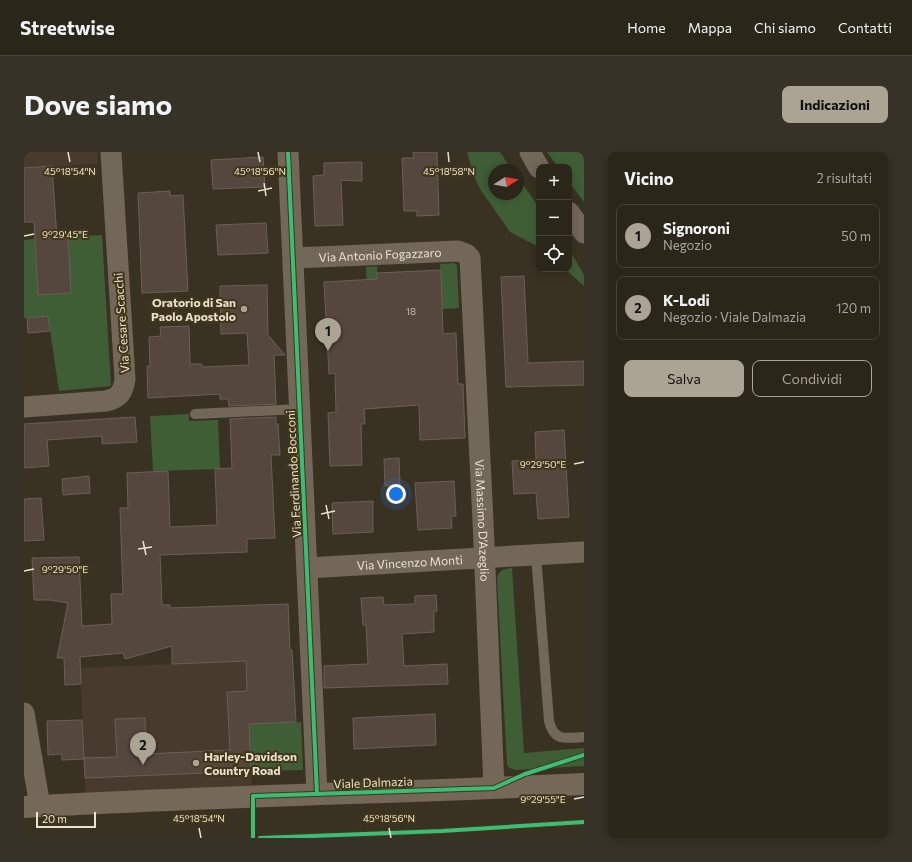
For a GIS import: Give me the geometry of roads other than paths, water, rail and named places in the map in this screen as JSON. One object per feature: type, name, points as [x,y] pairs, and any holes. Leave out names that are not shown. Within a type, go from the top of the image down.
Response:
[{"type":"street","name":"Via Cesare Scacchi","points":[[24,407],[106,401],[121,395],[124,388],[111,152]]},
{"type":"street","name":"Via Ferdinando Bocconi","points":[[288,152],[294,258],[317,794]]},
{"type":"street","points":[[530,152],[537,164]]},
{"type":"street","points":[[572,216],[584,232]]},
{"type":"street","name":"Via Antonio Fogazzaro","points":[[294,258],[458,251],[466,254]]},
{"type":"street","name":"Via Massimo D’Azeglio","points":[[466,254],[470,261],[485,557],[494,788]]},
{"type":"street","name":"Via Vincenzo Monti","points":[[307,568],[584,552]]},
{"type":"street","points":[[24,713],[32,807]]},
{"type":"street","name":"Viale Dalmazia","points":[[32,807],[584,784]]},
{"type":"lane","points":[[195,414],[300,409]]},
{"type":"lane","points":[[536,554],[552,730],[557,736],[567,738],[584,737]]},
{"type":"place","name":"Oratorio di San Paolo Apostolo","points":[[244,309]]},
{"type":"place","name":"Signoroni","points":[[328,351]]},
{"type":"place","name":"Harley-Davidson Country Road","points":[[196,763]]},
{"type":"place","name":"K-Lodi","points":[[143,765]]}]
